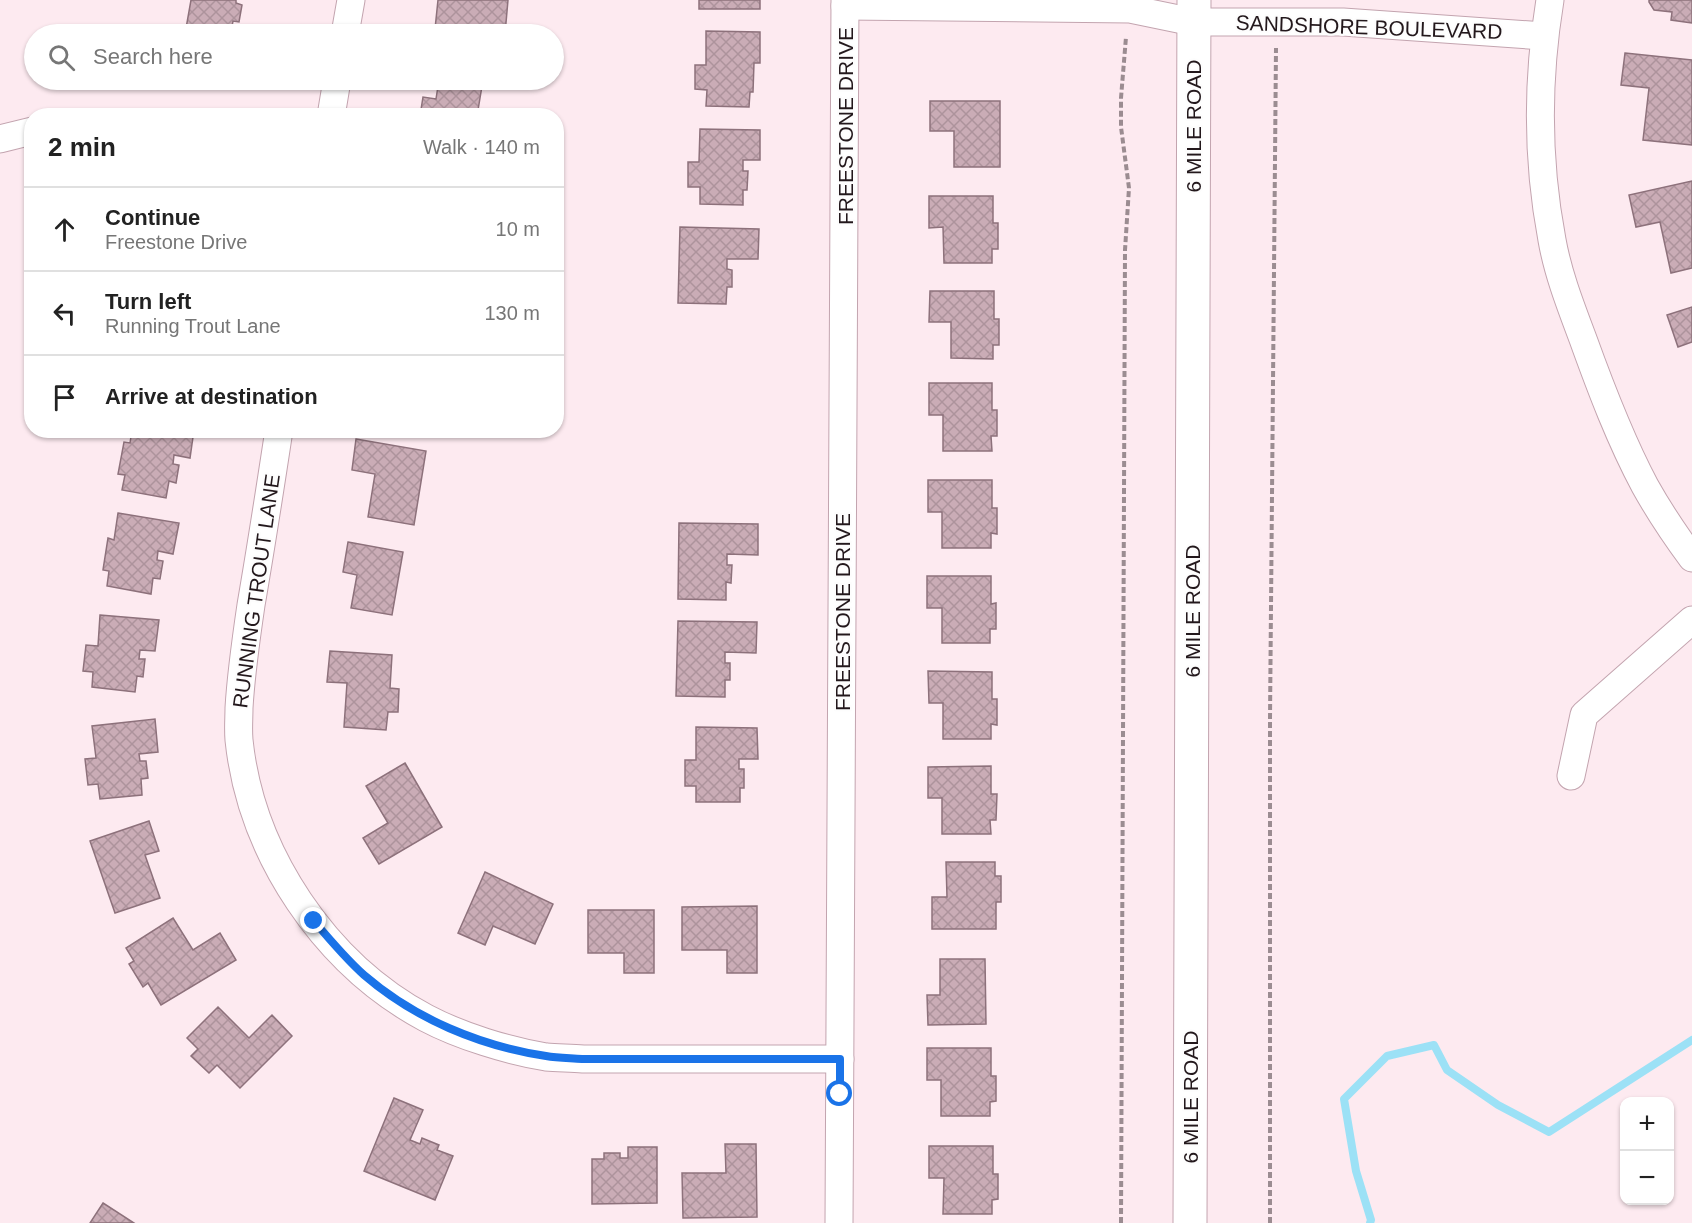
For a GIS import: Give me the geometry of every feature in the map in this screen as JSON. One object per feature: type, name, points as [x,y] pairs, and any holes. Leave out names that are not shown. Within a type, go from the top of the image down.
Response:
[{"type":"street","points":[[347,24],[351,0]]},
{"type":"street","points":[[1550,0],[1544,36],[1540,116],[1541,156],[1552,241],[1563,284],[1598,381],[1645,486],[1692,558]]},
{"type":"street","name":"SANDSHORE BOULEVARD","points":[[845,3],[1193,11],[1276,21],[1343,22],[1544,36]]},
{"type":"street","name":"FREESTONE DRIVE","points":[[839,1223],[845,3]]},
{"type":"street","name":"6 MILE ROAD","points":[[1190,1223],[1193,11]]},
{"type":"street","points":[[333,108],[336,90]]},
{"type":"street","points":[[0,139],[24,133]]},
{"type":"street","name":"RUNNING TROUT LANE","points":[[278,438],[242,669],[238,738],[244,773],[264,838],[292,891],[338,950],[364,975],[395,999],[427,1019],[494,1045],[524,1052],[548,1057],[582,1059],[840,1059]]},
{"type":"street","points":[[1571,776],[1584,715],[1692,620]]},
{"type":"path","points":[[1121,1223],[1125,250],[1129,188],[1121,127],[1122,88],[1130,9]]},
{"type":"path","points":[[1270,1223],[1270,719],[1276,21]]},
{"type":"building","points":[[191,0],[236,0],[236,3],[242,5],[239,22],[187,24]]},
{"type":"building","points":[[438,0],[508,0],[506,24],[436,24]]},
{"type":"building","points":[[699,0],[760,0],[760,9],[699,9]]},
{"type":"building","points":[[1649,0],[1692,0],[1692,23],[1671,20],[1672,12],[1654,10]]},
{"type":"building","points":[[706,31],[760,32],[760,63],[754,63],[753,92],[750,92],[749,107],[706,106],[707,90],[695,89],[695,65],[706,65]]},
{"type":"building","points":[[1625,53],[1692,60],[1692,145],[1643,140],[1649,88],[1621,85]]},
{"type":"building","points":[[437,90],[481,90],[478,108],[421,108],[423,97],[436,99]]},
{"type":"building","points":[[930,101],[1000,101],[1000,167],[954,167],[954,131],[930,131]]},
{"type":"building","points":[[700,129],[760,130],[760,160],[743,160],[743,171],[748,171],[747,190],[743,190],[743,205],[700,204],[700,187],[688,187],[688,162],[699,162]]},
{"type":"building","points":[[1692,181],[1692,268],[1671,273],[1660,222],[1636,227],[1629,195]]},
{"type":"building","points":[[929,196],[993,196],[993,223],[998,223],[998,249],[992,249],[992,263],[944,263],[943,227],[929,228]]},
{"type":"building","points":[[680,227],[759,229],[758,259],[727,259],[727,269],[732,270],[732,287],[727,287],[726,304],[678,303]]},
{"type":"building","points":[[930,291],[994,291],[994,319],[999,319],[999,345],[993,345],[993,359],[951,358],[951,322],[929,322]]},
{"type":"building","points":[[1692,307],[1692,342],[1678,347],[1667,315]]},
{"type":"building","points":[[929,383],[992,383],[992,410],[997,410],[997,436],[991,436],[992,451],[943,451],[943,415],[929,415]]},
{"type":"building","points":[[131,438],[193,438],[190,458],[174,455],[173,464],[179,465],[176,483],[169,481],[166,498],[122,490],[125,475],[118,474],[124,442],[130,443]]},
{"type":"building","points":[[356,439],[426,451],[414,525],[368,517],[375,474],[352,470]]},
{"type":"building","points":[[928,480],[992,480],[992,508],[997,508],[997,534],[991,533],[991,548],[942,548],[942,512],[928,512]]},
{"type":"building","points":[[118,513],[179,523],[173,554],[158,551],[157,560],[163,561],[160,579],[153,578],[151,594],[107,586],[109,571],[103,570],[108,538],[114,540]]},
{"type":"building","points":[[679,523],[758,524],[758,555],[727,554],[727,565],[732,565],[731,583],[726,582],[726,600],[678,599]]},
{"type":"building","points":[[348,542],[403,552],[392,615],[351,608],[357,575],[343,572]]},
{"type":"building","points":[[927,576],[991,576],[991,604],[996,603],[996,629],[990,629],[990,643],[942,643],[942,608],[927,608]]},
{"type":"building","points":[[100,615],[159,620],[155,651],[140,650],[139,659],[145,659],[143,677],[137,676],[135,692],[92,687],[93,672],[83,671],[86,645],[98,646]]},
{"type":"building","points":[[678,621],[757,622],[756,653],[725,652],[725,663],[730,663],[730,680],[725,680],[725,697],[676,696]]},
{"type":"building","points":[[330,651],[392,655],[390,688],[399,689],[398,712],[388,712],[386,730],[344,727],[347,683],[327,682]]},
{"type":"building","points":[[928,671],[992,672],[992,699],[997,699],[997,725],[991,724],[991,739],[943,739],[943,703],[929,703]]},
{"type":"building","points":[[155,719],[158,752],[139,754],[140,761],[146,761],[148,778],[141,779],[142,795],[100,799],[98,784],[88,785],[85,759],[96,758],[92,726]]},
{"type":"building","points":[[696,727],[757,728],[758,759],[739,759],[739,769],[744,769],[744,788],[740,788],[740,802],[696,802],[696,786],[685,786],[685,760],[696,760]]},
{"type":"building","points":[[405,763],[442,827],[379,864],[363,838],[388,823],[366,786]]},
{"type":"building","points":[[991,766],[991,794],[997,794],[996,820],[990,820],[991,834],[942,834],[942,798],[928,798],[928,767]]},
{"type":"building","points":[[149,821],[159,851],[145,855],[160,898],[115,913],[90,841]]},
{"type":"building","points":[[946,862],[995,862],[995,876],[1001,876],[1001,902],[996,902],[996,929],[932,929],[932,897],[947,897]]},
{"type":"building","points":[[485,872],[553,904],[535,944],[493,926],[485,945],[458,933]]},
{"type":"building","points":[[757,906],[757,973],[727,973],[727,950],[682,950],[682,907]]},
{"type":"building","points":[[588,910],[654,910],[654,973],[624,973],[624,953],[588,953]]},
{"type":"building","points":[[173,918],[193,950],[220,933],[236,960],[161,1005],[148,983],[143,987],[129,964],[134,961],[126,948]]},
{"type":"building","points":[[940,959],[985,959],[986,1024],[928,1025],[927,995],[940,995]]},
{"type":"building","points":[[218,1007],[249,1038],[272,1015],[292,1036],[240,1088],[217,1065],[209,1073],[191,1056],[198,1049],[187,1038]]},
{"type":"building","points":[[927,1048],[991,1048],[991,1076],[996,1076],[996,1101],[990,1102],[990,1116],[941,1116],[941,1080],[927,1080]]},
{"type":"building","points":[[394,1098],[423,1110],[410,1140],[420,1144],[422,1138],[439,1145],[437,1150],[453,1156],[435,1200],[364,1171]]},
{"type":"building","points":[[725,1144],[756,1144],[757,1217],[683,1218],[682,1173],[726,1173]]},
{"type":"building","points":[[929,1146],[993,1146],[993,1174],[998,1174],[998,1199],[992,1200],[992,1214],[943,1214],[944,1178],[929,1178]]},
{"type":"building","points":[[628,1147],[657,1147],[657,1203],[592,1204],[592,1159],[604,1159],[604,1153],[620,1153],[620,1158],[628,1158]]},
{"type":"building","points":[[103,1203],[134,1223],[90,1223]]},
{"type":"waterway","points":[[1370,1223],[1356,1171],[1344,1099],[1387,1056],[1434,1045],[1447,1070],[1498,1105],[1549,1132],[1692,1040]]},
{"type":"route","points":[[314,921],[338,950],[364,975],[395,999],[427,1019],[494,1045],[548,1057],[582,1059],[840,1059],[840,1094]]}]
